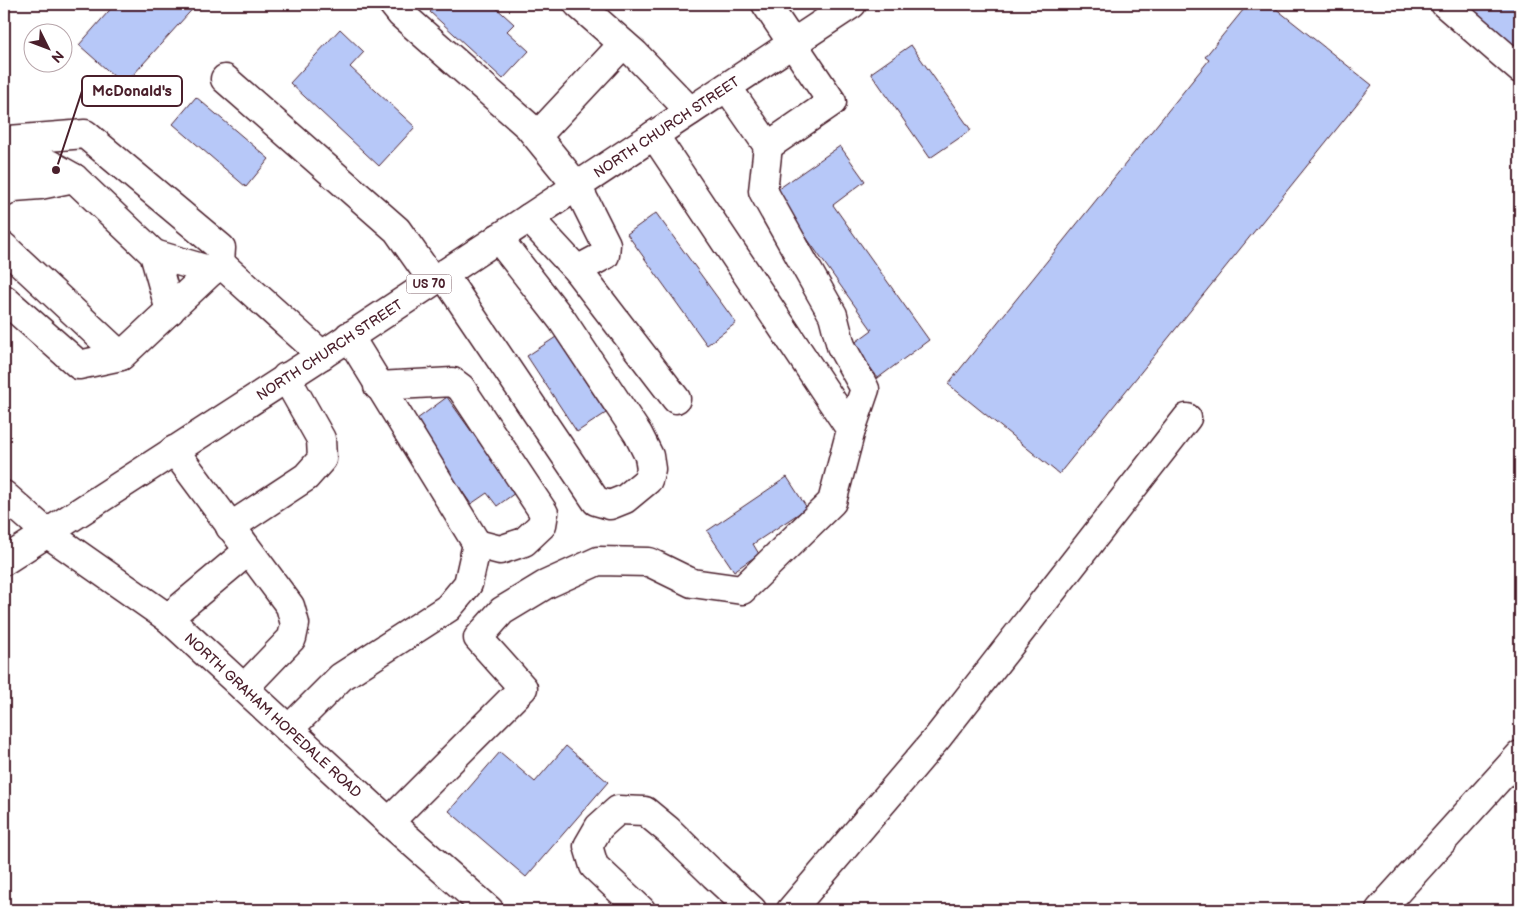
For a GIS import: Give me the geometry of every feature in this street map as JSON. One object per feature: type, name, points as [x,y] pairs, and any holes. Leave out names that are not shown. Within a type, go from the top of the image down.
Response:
[{"type":"main road","points":[[392,4],[528,126],[577,186],[606,244],[605,255],[577,270]]},
{"type":"main road","points":[[578,4],[635,54],[690,111]]},
{"type":"main road","points":[[766,4],[832,102],[768,146]]},
{"type":"main road","name":"NORTH CHURCH STREET","points":[[4,561],[322,355],[852,4]]},
{"type":"main road","points":[[1445,4],[1520,70]]},
{"type":"main road","points":[[537,136],[623,44]]},
{"type":"main road","points":[[225,79],[397,230],[438,278],[596,501],[610,505],[625,498],[648,480],[651,469],[649,456],[638,434],[562,320],[498,238]]},
{"type":"main road","points":[[478,638],[502,611],[545,584],[598,560],[649,562],[692,583],[742,590],[832,502],[851,430],[865,389],[841,346],[833,316],[763,191],[768,146],[727,87]]},
{"type":"main road","points":[[4,147],[9,140],[85,134],[221,248],[216,267],[121,356],[79,365],[4,299]]},
{"type":"main road","points":[[654,135],[851,430]]},
{"type":"main road","points":[[4,175],[6,171],[22,165],[49,164],[74,178],[154,254],[170,311]]},
{"type":"main road","points":[[4,193],[14,187],[40,186],[74,178]]},
{"type":"main road","points":[[529,218],[577,270],[676,399]]},
{"type":"main road","points":[[4,248],[121,356]]},
{"type":"main road","points":[[154,254],[216,267],[322,355]]},
{"type":"main road","points":[[349,336],[378,386],[477,544],[500,550],[524,542],[542,525],[544,513],[461,388],[453,382],[378,386]]},
{"type":"main road","points":[[230,527],[306,477],[322,459],[321,439],[286,377]]},
{"type":"main road","points":[[791,910],[938,737],[1187,418]]},
{"type":"main road","points":[[174,450],[290,606],[295,624],[292,638],[244,688]]},
{"type":"main road","name":"NORTH GRAHAM HOPEDALE ROAD","points":[[4,495],[47,533],[168,618],[389,822],[488,910]]},
{"type":"main road","points":[[289,729],[341,676],[448,608],[468,584],[477,544]]},
{"type":"main road","points":[[168,618],[248,550]]},
{"type":"main road","points":[[389,822],[523,688],[448,608]]},
{"type":"main road","points":[[1380,910],[1520,755]]},
{"type":"main road","points":[[641,910],[594,866],[588,846],[598,828],[618,810],[645,811],[668,830],[714,876],[752,910]]},
{"type":"building","points":[[115,4],[197,4],[124,85],[79,45]]},
{"type":"building","points":[[438,4],[492,4],[514,24],[507,31],[529,51],[503,79],[430,12]]},
{"type":"building","points":[[1248,4],[1270,4],[1372,85],[1059,474],[948,384],[1209,60],[1205,57]]},
{"type":"building","points":[[1464,4],[1520,4],[1520,54]]},
{"type":"building","points":[[340,29],[364,52],[350,67],[415,127],[379,166],[290,83]]},
{"type":"building","points":[[911,45],[971,130],[930,158],[871,73]]},
{"type":"building","points":[[196,97],[269,159],[246,187],[173,124]]},
{"type":"building","points":[[840,146],[865,181],[833,205],[929,340],[878,378],[853,344],[872,330],[774,192]]},
{"type":"building","points":[[656,213],[736,323],[707,345],[627,234]]},
{"type":"building","points":[[556,337],[606,413],[577,432],[527,356]]},
{"type":"building","points":[[447,397],[515,493],[497,506],[487,493],[471,504],[413,422]]},
{"type":"building","points":[[787,477],[807,508],[753,544],[759,554],[734,571],[707,531]]},
{"type":"building","points":[[566,746],[608,782],[526,877],[449,811],[500,752],[535,782]]},
{"type":"place","name":"McDonald's","points":[[56,170]]}]
